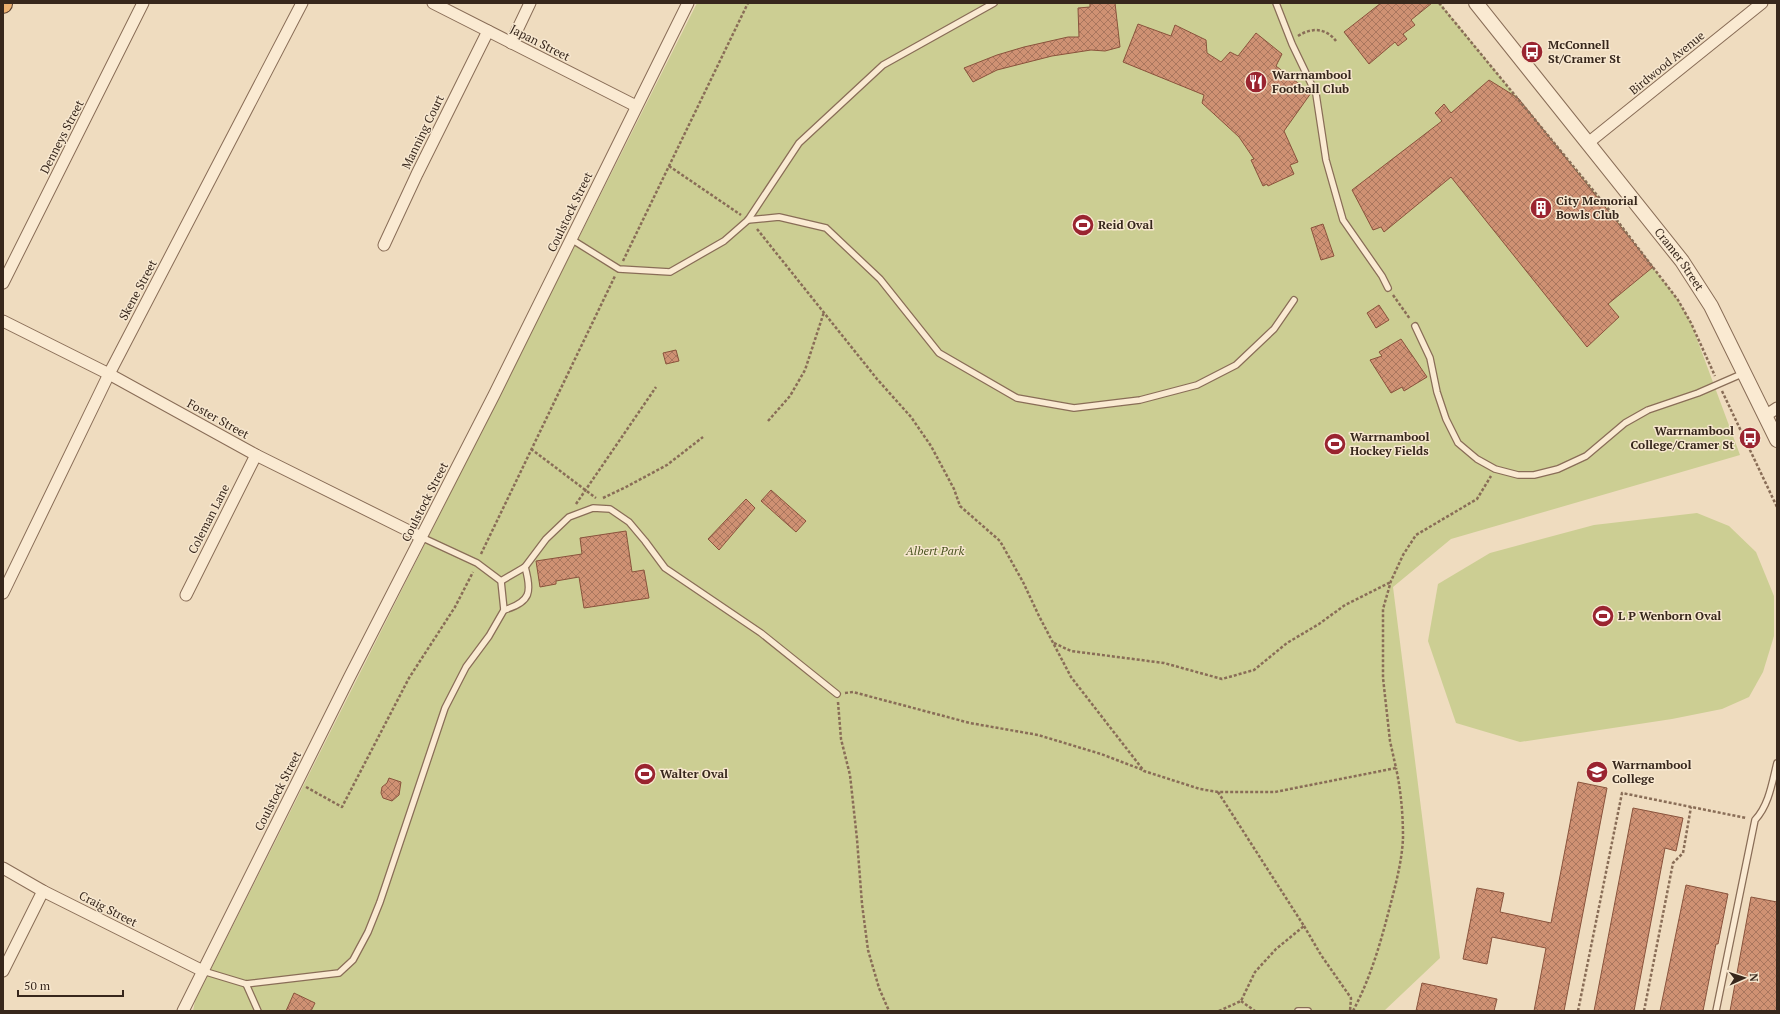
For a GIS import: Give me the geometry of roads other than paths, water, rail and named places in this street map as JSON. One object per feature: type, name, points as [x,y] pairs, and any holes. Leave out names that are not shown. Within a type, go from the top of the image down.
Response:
[{"type":"street","name":"Denneys Street","points":[[3,283],[143,3]]},
{"type":"street","name":"Skene Street","points":[[3,593],[109,374],[302,3]]},
{"type":"street","name":"Japan Street","points":[[433,3],[636,106]]},
{"type":"street","points":[[511,43],[530,3]]},
{"type":"street","name":"Coulstock Street","points":[[183,1011],[688,3]]},
{"type":"street","name":"Cramer Street","points":[[1476,3],[1682,261],[1711,306],[1777,440]]},
{"type":"street","name":"Birdwood Avenue","points":[[1588,143],[1762,3]]},
{"type":"street","name":"Manning Court","points":[[384,245],[417,174],[488,31]]},
{"type":"street","name":"Foster Street","points":[[3,321],[109,374],[256,455],[421,537]]},
{"type":"street","points":[[1765,416],[1777,408]]},
{"type":"street","name":"Coleman Lane","points":[[186,594],[256,455]]},
{"type":"street","name":"Craig Street","points":[[3,868],[43,891],[203,971]]},
{"type":"street","points":[[3,971],[43,891]]},
{"type":"lane","points":[[571,239],[619,268],[670,272],[724,242],[748,220],[799,143],[883,65],[994,3]]},
{"type":"lane","points":[[1276,3],[1291,41],[1316,94],[1326,160],[1343,220],[1382,276],[1388,288]]},
{"type":"lane","points":[[748,220],[779,217],[826,228],[880,279],[939,353],[1016,398],[1074,408],[1140,400],[1197,385],[1236,365],[1274,329],[1294,300]]},
{"type":"lane","points":[[1415,326],[1430,358],[1437,392],[1446,419],[1458,443],[1477,459],[1495,469],[1518,475],[1534,475],[1558,469],[1586,456],[1625,423],[1648,410],[1719,384],[1744,373]]},
{"type":"lane","points":[[500,581],[525,567],[546,539],[569,517],[593,508],[610,509],[629,522],[646,541],[665,568],[715,604],[761,633],[837,694]]},
{"type":"lane","points":[[203,971],[246,984],[339,973],[353,960],[368,932],[380,902],[445,708],[466,667],[489,636],[504,610],[500,581],[477,563],[421,537]]},
{"type":"lane","points":[[504,610],[516,607],[525,601],[529,592],[525,567]]},
{"type":"lane","points":[[1716,1011],[1755,820],[1761,813],[1767,800],[1777,763]]},
{"type":"lane","points":[[246,984],[258,1011]]},
{"type":"lane","points":[[1298,1011],[1308,1011]]},
{"type":"place","name":"McConnell St/Cramer St","points":[[1532,52]]},
{"type":"place","name":"Warrnambool Football Club","points":[[1256,82]]},
{"type":"place","name":"City Memorial Bowls Club","points":[[1541,208]]},
{"type":"place","name":"Reid Oval","points":[[1083,225]]},
{"type":"place","name":"Warrnambool College/Cramer St","points":[[1750,438]]},
{"type":"place","name":"Warrnambool Hockey Fields","points":[[1335,444]]},
{"type":"place","name":"L P Wenborn Oval","points":[[1603,616]]},
{"type":"place","name":"Warrnambool College","points":[[1597,772]]},
{"type":"place","name":"Walter Oval","points":[[645,774]]},
{"type":"park label","name":"Albert Park","points":[[935,551]]}]
